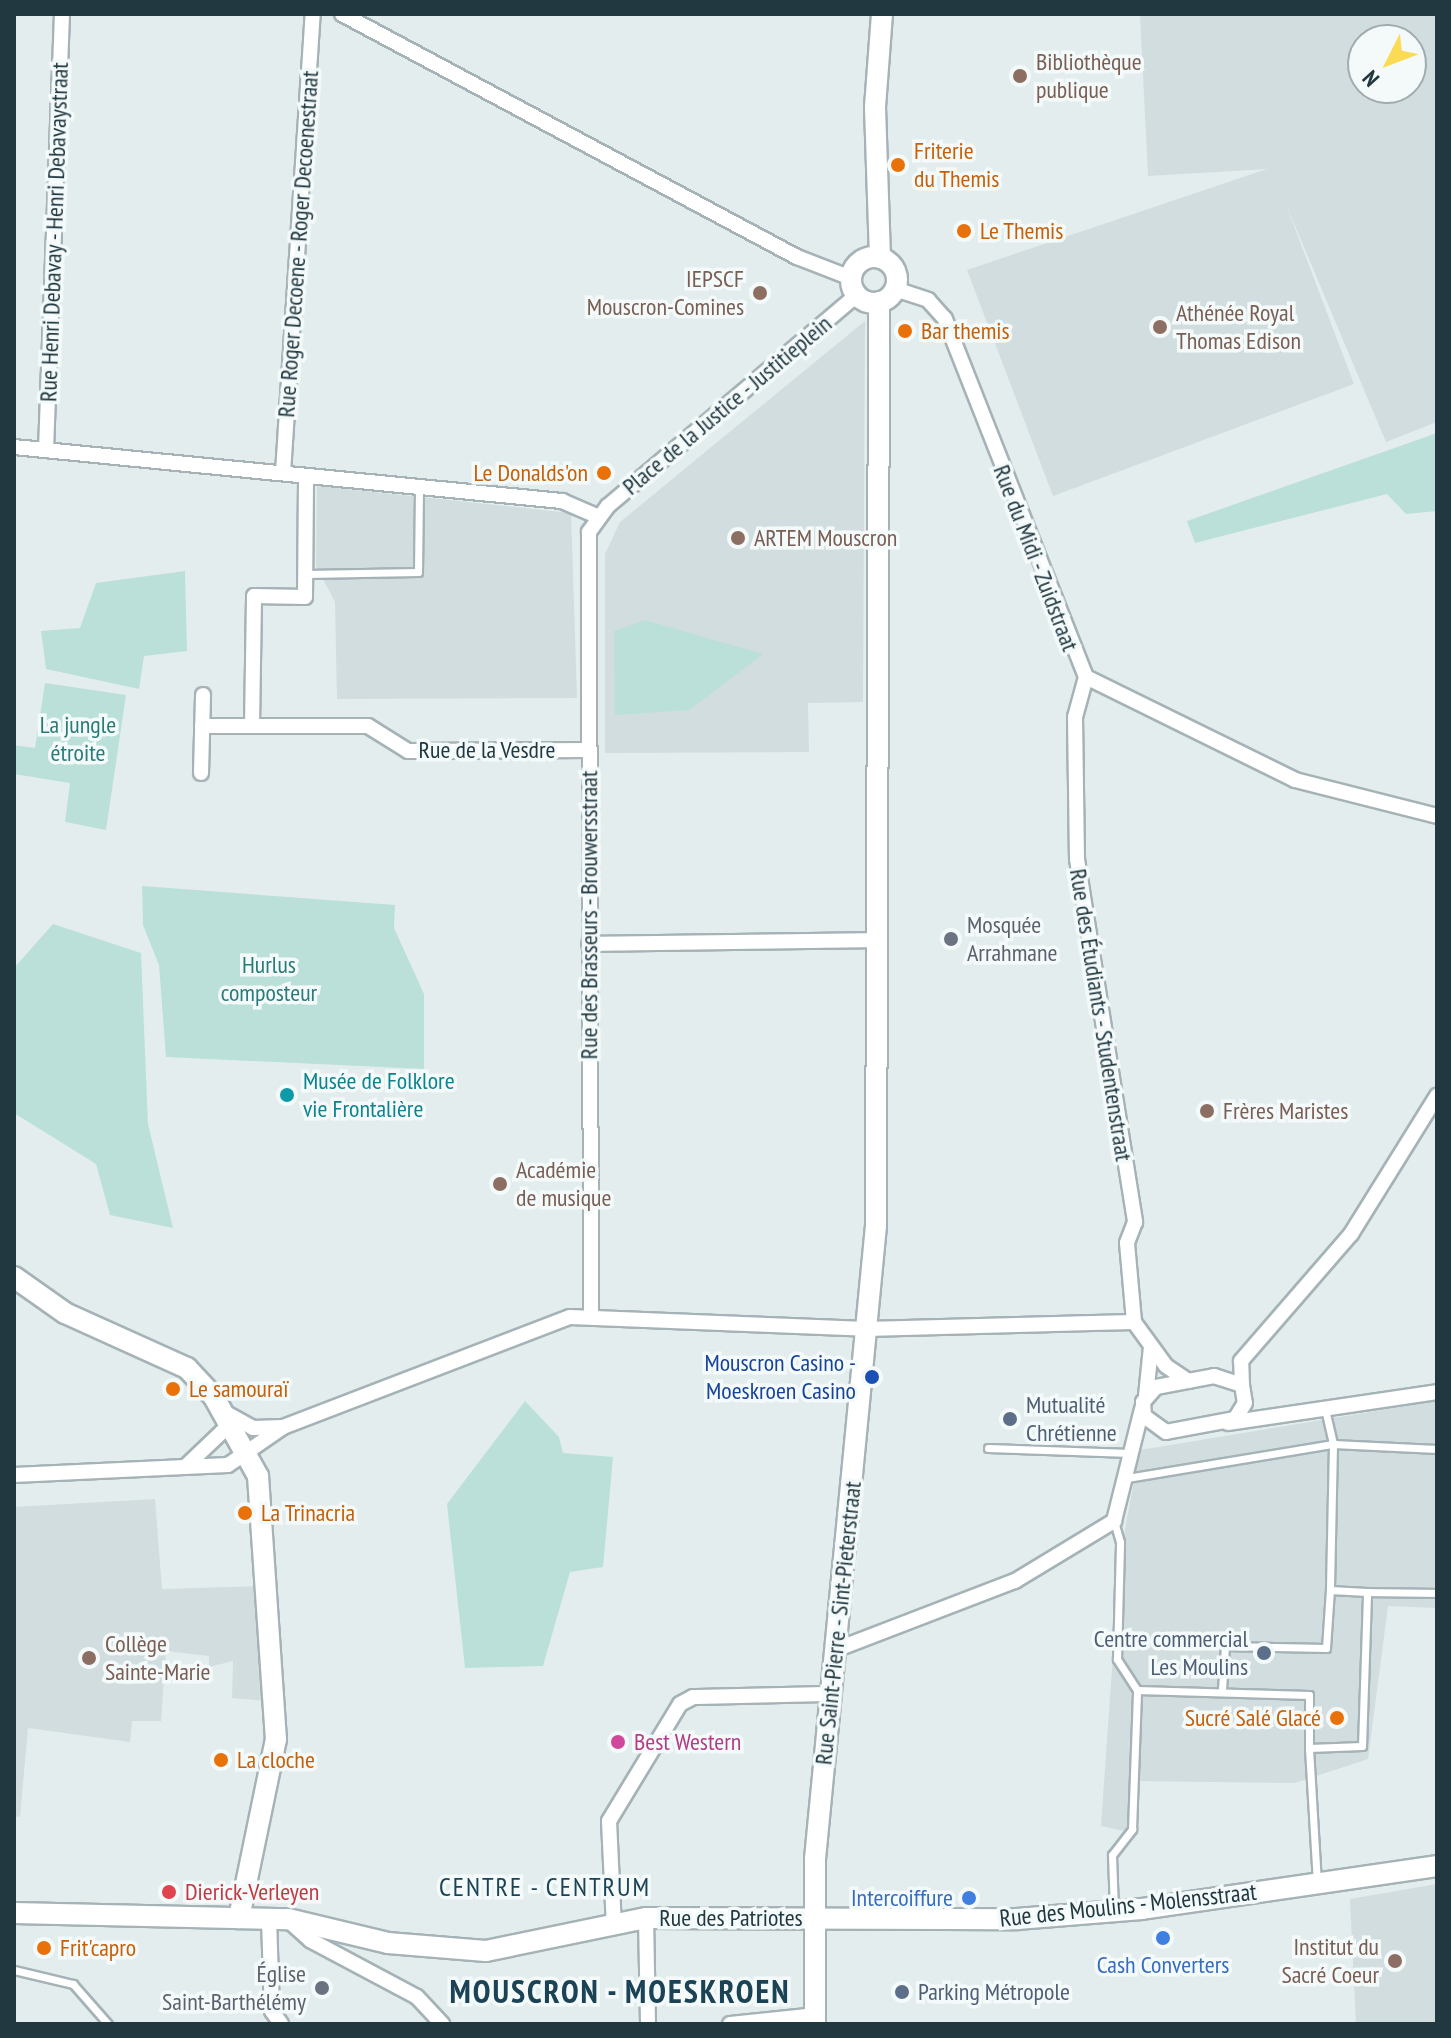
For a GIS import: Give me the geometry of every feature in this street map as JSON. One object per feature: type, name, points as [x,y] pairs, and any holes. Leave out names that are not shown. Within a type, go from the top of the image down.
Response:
[{"type":"street","name":"Rue Henri Debavay - Henri Debavaystraat","points":[[46,450],[62,14]]},
{"type":"street","name":"Rue Roger Decoene - Roger Decoenestraat","points":[[283,473],[313,14]]},
{"type":"street","points":[[342,14],[797,257],[854,286],[887,296],[895,270],[880,258],[875,107],[882,14]]},
{"type":"street","name":"Place de la Justice - Justitieplein","points":[[599,517],[854,286],[859,262],[880,258]]},
{"type":"street","name":"Rue du Midi - Zuidstraat","points":[[887,296],[928,300],[945,319],[1086,677],[1295,780],[1437,816]]},
{"type":"street","name":"Rue Saint-Pierre - Sint-Pieterstraat","points":[[815,2019],[817,1917],[830,1694],[877,1203],[877,940],[887,296]]},
{"type":"street","points":[[14,447],[562,501],[599,517]]},
{"type":"street","points":[[252,726],[254,596],[305,597],[306,476]]},
{"type":"street","name":"Rue des Brasseurs - Brouwersstraat","points":[[591,1316],[585,551],[599,517]]},
{"type":"street","name":"Rue des Étudiants - Studentenstraat","points":[[1086,677],[1075,717],[1077,859],[1135,1222],[1127,1243],[1134,1322],[1151,1347],[1188,1381]]},
{"type":"street","points":[[201,773],[203,695]]},
{"type":"street","name":"Rue de la Vesdre","points":[[202,726],[368,726],[408,751],[588,750]]},
{"type":"street","points":[[589,944],[877,940]]},
{"type":"street","points":[[1228,1423],[1245,1403],[1241,1361],[1351,1234],[1437,1096]]},
{"type":"street","points":[[14,1277],[65,1313],[179,1362],[245,1426],[283,1427]]},
{"type":"street","points":[[14,1475],[228,1465],[283,1427],[551,1324],[591,1316],[866,1329],[1134,1322]]},
{"type":"street","points":[[835,1650],[1015,1581],[1114,1521],[1144,1402],[1151,1347]]},
{"type":"street","points":[[1144,1402],[1188,1381],[1225,1376],[1242,1385]]},
{"type":"street","points":[[1131,1460],[1166,1432],[1437,1392]]},
{"type":"street","points":[[214,1397],[260,1484],[277,1714],[269,1788],[239,1918]]},
{"type":"street","points":[[1144,1402],[1149,1424],[1166,1432]]},
{"type":"street","points":[[1245,1403],[1269,1417]]},
{"type":"street","points":[[185,1468],[228,1426]]},
{"type":"street","points":[[614,1927],[609,1821],[687,1699],[830,1694]]},
{"type":"street","name":"Rue des Moulins - Molensstraat","points":[[817,1917],[1114,1912],[1437,1866]]},
{"type":"street","name":"Rue des Patriotes","points":[[14,1915],[279,1919],[388,1943],[466,1951],[531,1947],[646,1918],[817,1917]]},
{"type":"street","points":[[646,1918],[648,2024]]},
{"type":"street","points":[[281,2024],[272,2011],[279,1919],[310,1940],[417,1997],[442,2024]]},
{"type":"street","points":[[730,2024],[815,2019]]},
{"type":"lane","points":[[306,574],[418,572],[419,486]]},
{"type":"lane","points":[[1222,1689],[1225,1646],[1326,1648],[1333,1444],[1325,1407]]},
{"type":"lane","points":[[988,1448],[1131,1460],[1333,1444],[1437,1449]]},
{"type":"lane","points":[[1114,1521],[1120,1542],[1117,1659],[1137,1690],[1132,1829],[1112,1855],[1114,1912]]},
{"type":"lane","points":[[1330,1590],[1437,1593]]},
{"type":"lane","points":[[1309,1748],[1362,1746],[1367,1592]]},
{"type":"lane","points":[[1137,1690],[1222,1689],[1309,1695],[1317,1885]]},
{"type":"lane","points":[[14,1970],[73,1984],[108,2024]]},
{"type":"shaded area","points":[[1140,14],[1437,14],[1437,422],[1386,442],[1285,202],[1354,384],[1053,496],[967,270],[1267,169],[1148,176]]},
{"type":"shaded area","name":"ARTEM Mouscron","points":[[865,321],[863,702],[808,703],[809,752],[605,753],[605,554],[620,522]]},
{"type":"shaded area","points":[[317,486],[571,513],[577,698],[337,699],[335,602],[316,566]]},
{"type":"shaded area","points":[[1437,1401],[1437,1608],[1388,1606],[1368,1759],[1295,1783],[1134,1781],[1134,1833],[1101,1826],[1120,1555],[1140,1450]]},
{"type":"shaded area","name":"Collège Sainte-Marie","points":[[155,1499],[162,1589],[261,1586],[267,1701],[232,1698],[233,1661],[209,1667],[209,1656],[166,1651],[161,1721],[132,1721],[130,1742],[28,1728],[20,1817],[14,1816],[14,1507]]},
{"type":"shaded area","name":"Institut du Sacré Coeur","points":[[1437,1884],[1437,2024],[1356,2024],[1350,1899]]},
{"type":"green space","points":[[1437,433],[1437,511],[1406,514],[1387,494],[1195,543],[1187,521]]},
{"type":"green space","points":[[185,571],[187,651],[144,656],[139,689],[46,669],[41,631],[80,628],[96,583]]},
{"type":"green space","points":[[645,620],[763,654],[689,710],[615,715],[614,631]]},
{"type":"green space","name":"La jungle étroite","points":[[45,683],[126,695],[106,830],[65,822],[70,783],[14,774],[14,745],[35,748]]},
{"type":"green space","name":"Hurlus composteur","points":[[142,886],[395,905],[394,928],[424,994],[424,1069],[166,1057],[159,965],[143,925]]},
{"type":"green space","points":[[53,924],[141,953],[148,1124],[173,1228],[110,1215],[96,1164],[14,1113],[14,968]]},
{"type":"green space","points":[[525,1401],[559,1437],[563,1453],[613,1457],[603,1567],[570,1572],[543,1666],[465,1668],[447,1504]]},
{"type":"place","name":"Bibliothèque publique","points":[[1020,76]]},
{"type":"place","name":"Friterie du Themis","points":[[898,165]]},
{"type":"place","name":"Le Themis","points":[[964,231]]},
{"type":"place","name":"IEPSCF Mouscron-Comines","points":[[760,293]]},
{"type":"place","name":"Athénée Royal Thomas Edison","points":[[1160,327]]},
{"type":"place","name":"Bar themis","points":[[905,331]]},
{"type":"place","name":"Le Donalds'on","points":[[604,473]]},
{"type":"place","name":"ARTEM Mouscron","points":[[738,538]]},
{"type":"place","name":"Mosquée Arrahmane","points":[[951,939]]},
{"type":"place","name":"Musée de Folklore vie Frontalière","points":[[287,1095]]},
{"type":"place","name":"Frères Maristes","points":[[1207,1111]]},
{"type":"place","name":"Académie de musique","points":[[500,1184]]},
{"type":"place","name":"Mouscron Casino - Moeskroen Casino","points":[[872,1377]]},
{"type":"place","name":"Le samouraï","points":[[173,1389]]},
{"type":"place","name":"Mutualité Chrétienne","points":[[1010,1419]]},
{"type":"place","name":"La Trinacria","points":[[245,1513]]},
{"type":"place","name":"Centre commercial Les Moulins","points":[[1264,1653]]},
{"type":"place","name":"Collège Sainte-Marie","points":[[89,1658]]},
{"type":"place","name":"Sucré Salé Glacé","points":[[1337,1718]]},
{"type":"place","name":"Best Western","points":[[618,1742]]},
{"type":"place","name":"La cloche","points":[[221,1760]]},
{"type":"place","name":"Dierick-Verleyen","points":[[169,1892]]},
{"type":"place","name":"Intercoiffure","points":[[969,1898]]},
{"type":"place","name":"Cash Converters","points":[[1163,1938]]},
{"type":"place","name":"Frit'capro","points":[[44,1948]]},
{"type":"place","name":"Institut du Sacré Coeur","points":[[1395,1961]]},
{"type":"place","name":"Église Saint-Barthélémy","points":[[322,1988]]},
{"type":"place","name":"Parking Métropole","points":[[902,1992]]},
{"type":"district","name":"CENTRE - CENTRUM","points":[[545,1887]]},
{"type":"district","name":"MOUSCRON - MOESKROEN","points":[[620,1991]]}]
